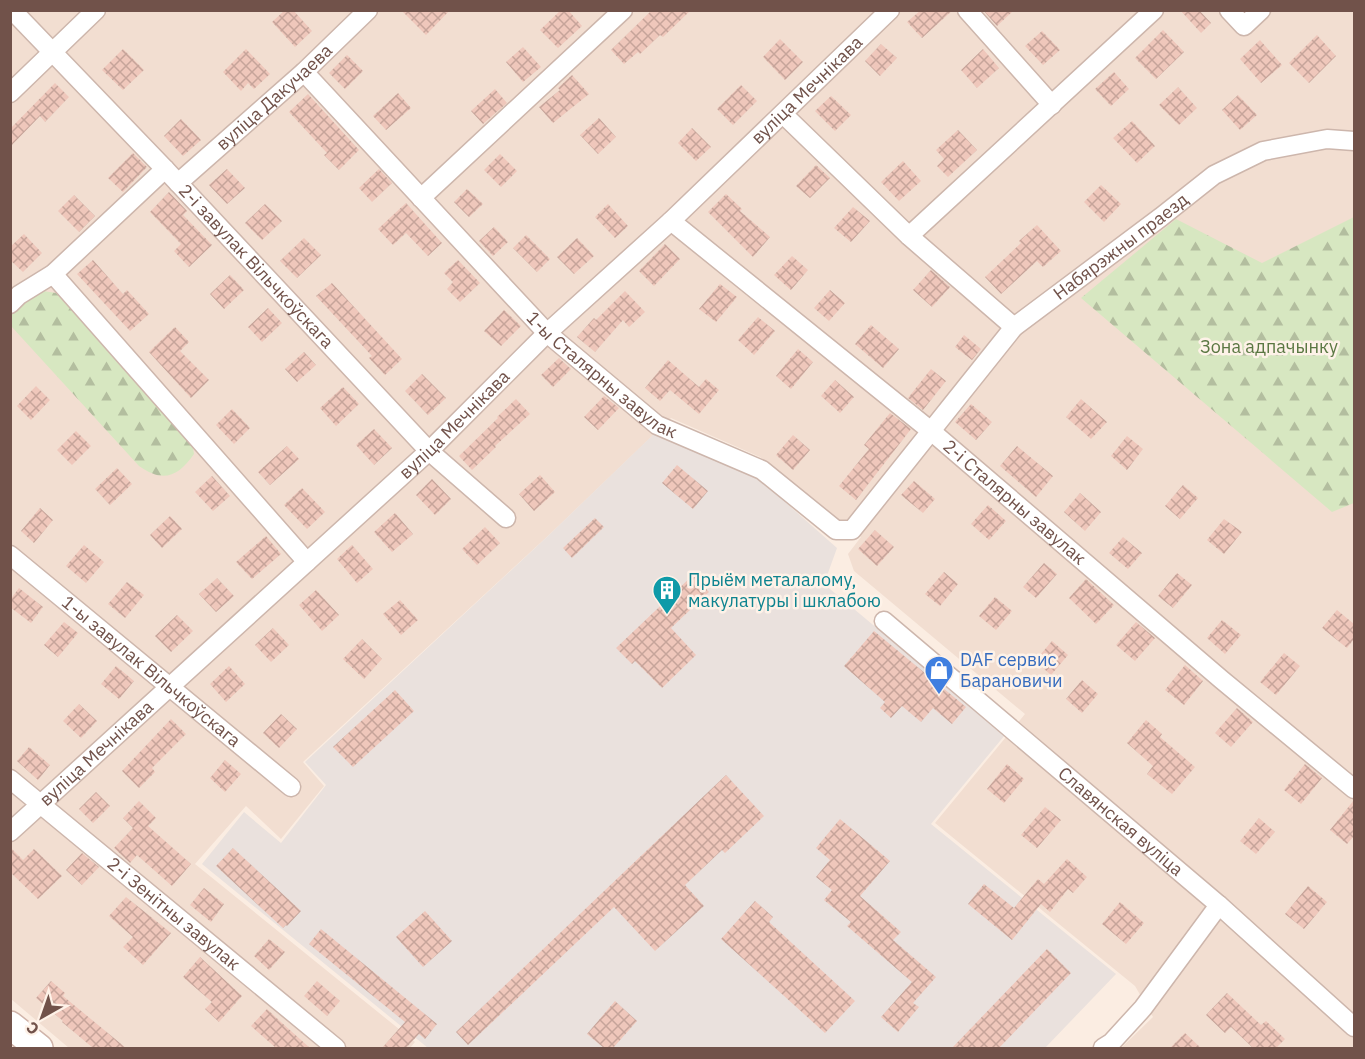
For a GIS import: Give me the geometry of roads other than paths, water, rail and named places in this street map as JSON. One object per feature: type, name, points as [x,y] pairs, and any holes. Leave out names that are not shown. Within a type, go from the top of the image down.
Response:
[{"type":"main road","points":[[10,1025],[39,1048]]},
{"type":"street","name":"2-і завулак Вільчкоўскага","points":[[12,10],[165,169],[429,451],[506,518]]},
{"type":"street","points":[[10,93],[96,10]]},
{"type":"street","name":"вуліца Дакучаева","points":[[178,183],[304,72],[368,10]]},
{"type":"street","points":[[422,198],[623,10]]},
{"type":"street","name":"вуліца Мечнікава","points":[[10,832],[429,451],[547,333],[671,220],[890,10]]},
{"type":"street","points":[[967,10],[1052,105]]},
{"type":"street","points":[[909,236],[1154,10]]},
{"type":"street","points":[[1229,10],[1244,26],[1261,10]]},
{"type":"street","name":"1-ы Сталярны завулак","points":[[304,72],[547,333],[657,425],[762,470],[836,531],[852,530],[931,431]]},
{"type":"street","points":[[783,114],[909,236],[1014,327]]},
{"type":"street","name":"Набярэжны праезд","points":[[931,431],[1014,327],[1214,175],[1263,151],[1327,139],[1354,141]]},
{"type":"street","points":[[10,304],[53,274],[165,169]]},
{"type":"street","name":"2-і Сталярны завулак","points":[[671,220],[931,431],[1222,680],[1354,789]]},
{"type":"street","points":[[53,274],[307,562]]},
{"type":"street","name":"1-ы завулак Вільчкоўскага","points":[[10,555],[291,787]]},
{"type":"street","name":"Славянская вуліца","points":[[884,621],[1218,905],[1354,1027]]},
{"type":"street","name":"2-і Зенітны завулак","points":[[10,779],[336,1048]]},
{"type":"street","points":[[1102,1048],[1111,1043],[1143,1008],[1218,905]]},
{"type":"place","name":"Прыём металалому, макулатуры і шклабою","points":[[667,616]]},
{"type":"place","name":"DAF сервис Барановичи","points":[[939,696]]},
{"type":"park label","name":"Зона адпачынку","points":[[1269,347]]}]
